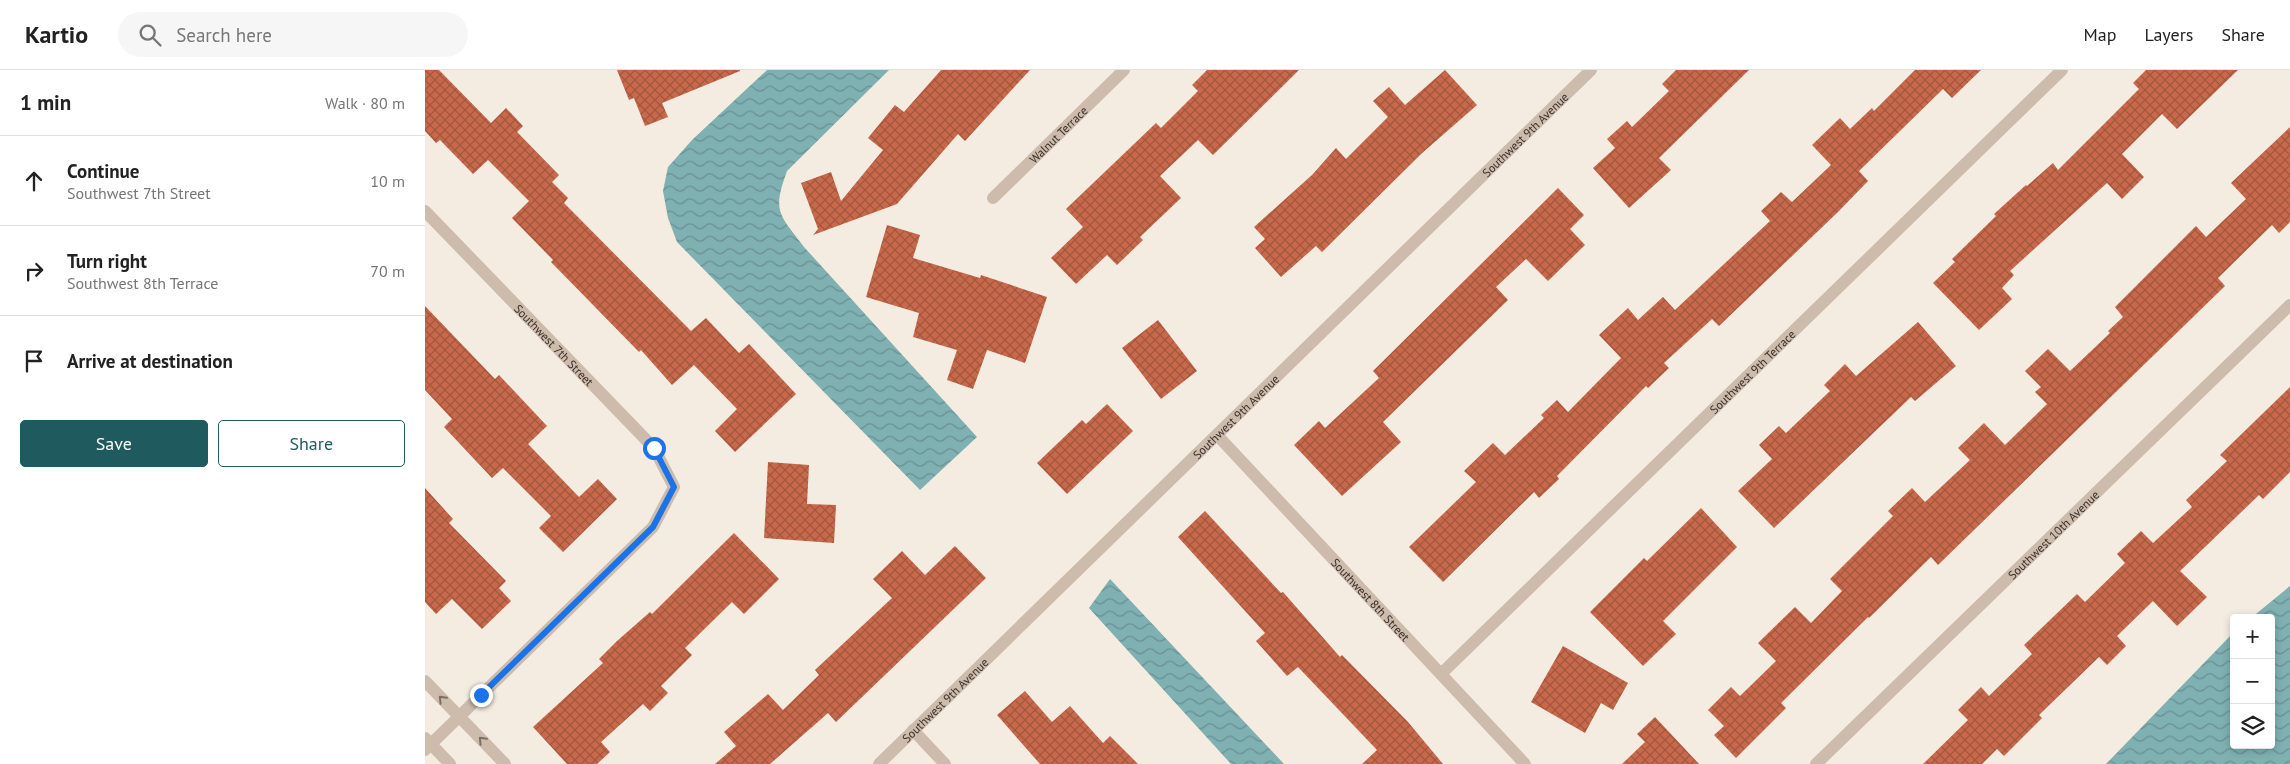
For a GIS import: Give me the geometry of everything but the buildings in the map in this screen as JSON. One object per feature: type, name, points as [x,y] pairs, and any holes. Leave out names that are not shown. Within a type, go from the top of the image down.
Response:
[{"type":"street","name":"Walnut Terrace","points":[[993,198],[1124,70]]},
{"type":"street","name":"Southwest 9th Avenue","points":[[879,764],[1591,70]]},
{"type":"street","name":"Southwest 9th Terrace","points":[[1441,674],[2062,70]]},
{"type":"street","name":"Southwest 7th Street","points":[[425,211],[654,448],[674,487],[653,527],[459,716]]},
{"type":"street","name":"Southwest 10th Avenue","points":[[1816,764],[2290,305]]},
{"type":"street","name":"Southwest 8th Street","points":[[1217,435],[1525,764]]},
{"type":"street","points":[[425,681],[505,764]]},
{"type":"street","points":[[450,764],[427,744],[459,716]]},
{"type":"street","points":[[913,730],[945,764]]},
{"type":"water","points":[[767,70],[889,70],[787,171],[782,185],[779,204],[784,219],[804,247],[977,437],[920,490],[677,242],[668,218],[663,191],[668,167],[692,140]]},
{"type":"water","points":[[1110,579],[1284,764],[1231,764],[1089,608]]},
{"type":"water","points":[[2290,586],[2290,764],[2106,764],[2230,636],[2230,749],[2275,749],[2275,614],[2256,614]]},
{"type":"route","points":[[481,695],[653,527],[674,487],[654,448]]}]
